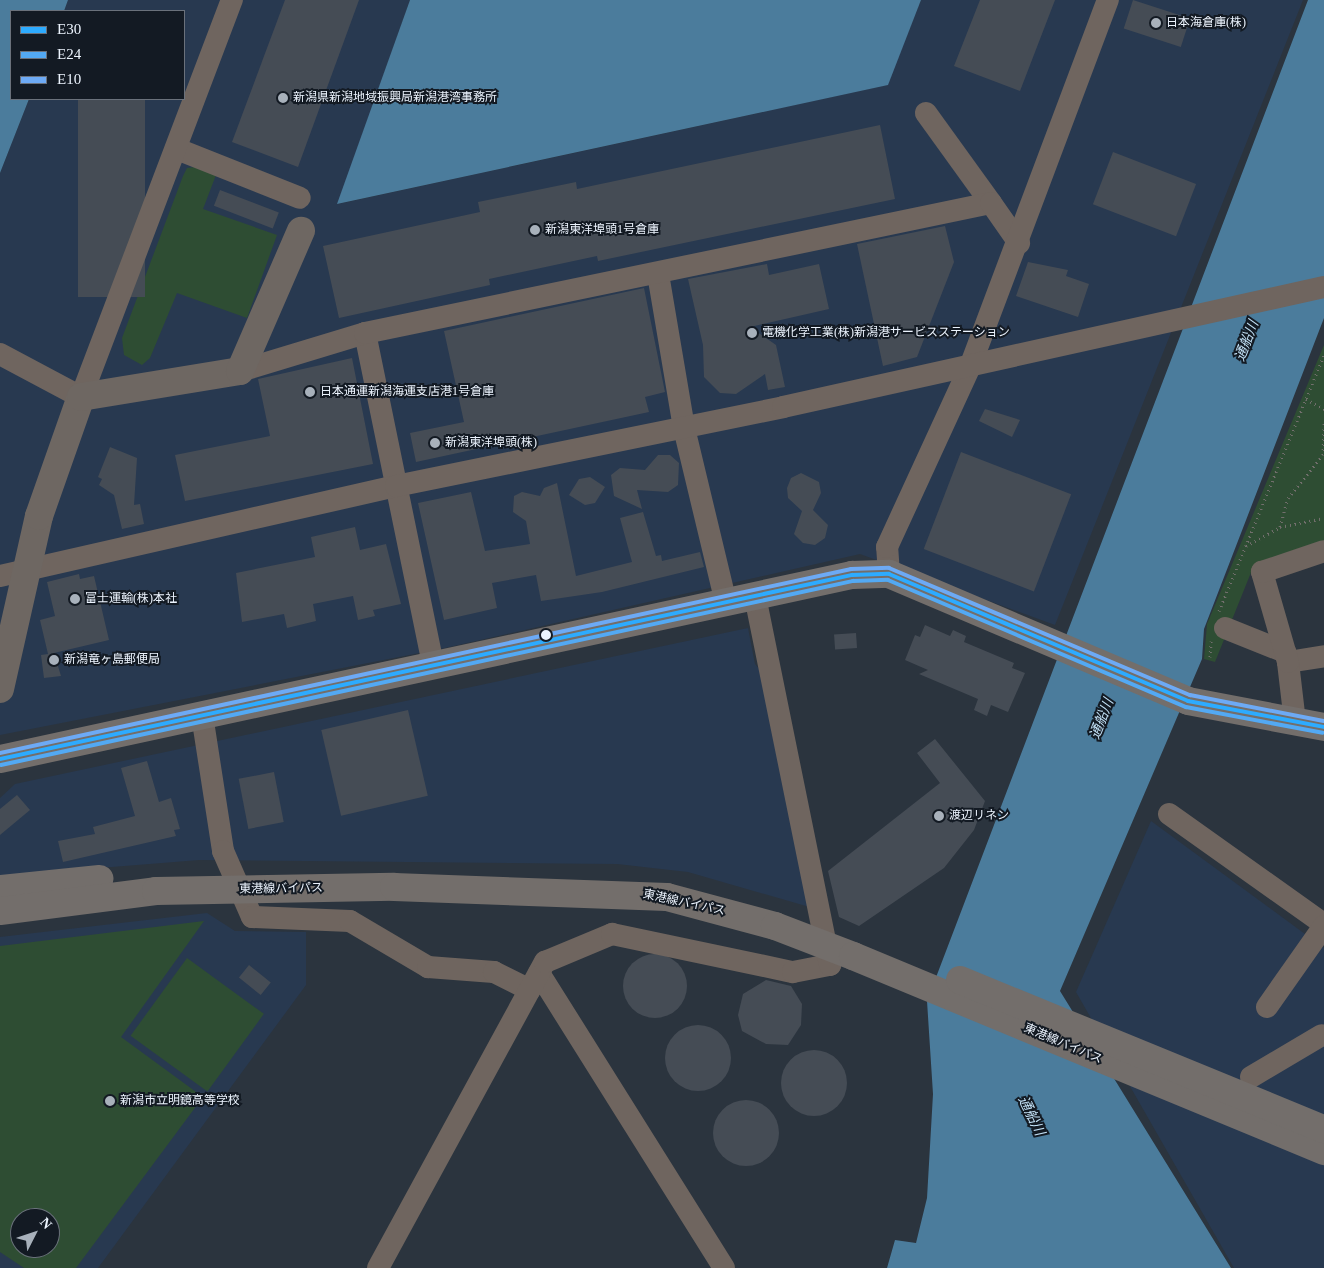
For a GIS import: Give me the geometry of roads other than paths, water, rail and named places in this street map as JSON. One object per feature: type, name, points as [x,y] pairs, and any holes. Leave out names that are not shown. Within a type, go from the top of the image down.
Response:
[{"type":"highway","points":[[0,759],[433,663],[755,597],[852,575],[889,574],[1188,701],[1324,728]]},
{"type":"highway","name":"東港線バイパス","points":[[0,889],[158,876],[386,874],[627,878],[702,888],[789,912],[1324,1129]]},
{"type":"highway","name":"東港線バイパス","points":[[0,910],[156,891],[394,887],[668,897],[775,926],[853,956],[1324,1151]]},
{"type":"main road","points":[[0,689],[39,516],[81,397],[240,371],[301,232]]},
{"type":"street","points":[[0,354],[81,397],[177,149],[232,0]]},
{"type":"street","points":[[889,574],[887,548],[971,364],[1019,243],[1108,0]]},
{"type":"street","points":[[926,113],[1019,243]]},
{"type":"street","points":[[177,149],[300,198]]},
{"type":"street","points":[[240,371],[365,334],[990,203]]},
{"type":"street","points":[[658,274],[684,428],[726,603]]},
{"type":"street","points":[[0,576],[396,486],[684,428],[1324,287]]},
{"type":"street","points":[[365,334],[433,663]]},
{"type":"street","points":[[1296,722],[1287,657],[1262,572],[1324,551]]},
{"type":"street","points":[[378,1268],[545,962],[612,934],[793,972],[830,964],[755,597]]},
{"type":"street","points":[[1218,626],[1287,657],[1324,656]]},
{"type":"street","points":[[202,715],[223,851],[252,917],[350,921],[428,967],[494,972],[534,982],[724,1268]]},
{"type":"street","points":[[1169,814],[1324,925],[1267,1007]]},
{"type":"street","points":[[1251,1077],[1323,1035]]},
{"type":"water","points":[[0,0],[68,0],[64,10],[10,10],[10,100],[29,100],[0,173]]},
{"type":"water","points":[[410,0],[921,0],[888,85],[337,204]]},
{"type":"water","name":"通船川","points":[[1308,0],[1324,0],[1324,318],[1204,629],[1202,659],[1060,991],[1231,1268],[887,1268],[895,1240],[916,1243],[927,1198],[933,1094],[927,1001]]},
{"type":"place","name":"日本海倉庫(株)","points":[[1156,23]]},
{"type":"place","name":"新潟県新潟地域振興局新潟港湾事務所","points":[[283,98]]},
{"type":"place","name":"新潟東洋埠頭1号倉庫","points":[[535,230]]},
{"type":"place","name":"電機化学工業(株)新潟港サービスステーション","points":[[752,333]]},
{"type":"place","name":"日本通運新潟海運支店港1号倉庫","points":[[310,392]]},
{"type":"place","name":"新潟東洋埠頭(株)","points":[[435,443]]},
{"type":"place","name":"富士運輸(株)本社","points":[[75,599]]},
{"type":"place","name":"新潟竜ヶ島郵便局","points":[[54,660]]},
{"type":"place","name":"渡辺リネン","points":[[939,816]]},
{"type":"place","name":"新潟市立明鏡高等学校","points":[[110,1101]]}]
